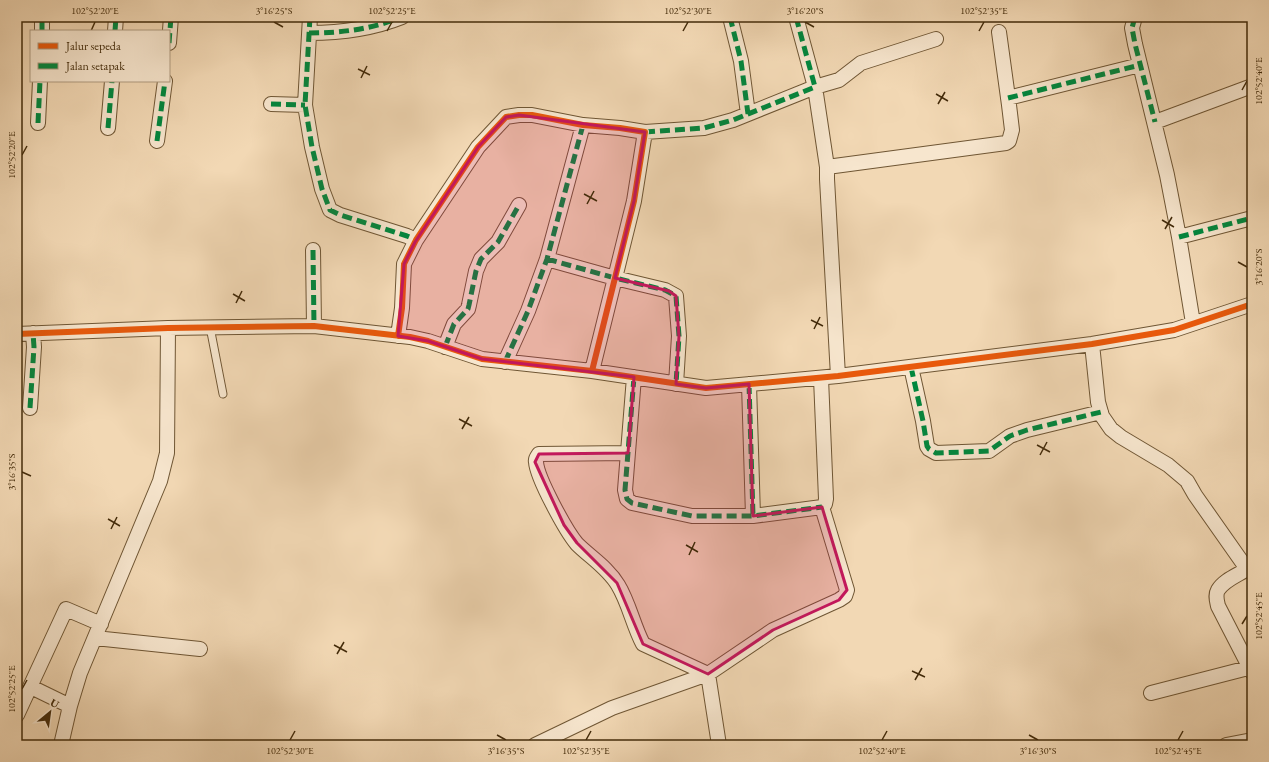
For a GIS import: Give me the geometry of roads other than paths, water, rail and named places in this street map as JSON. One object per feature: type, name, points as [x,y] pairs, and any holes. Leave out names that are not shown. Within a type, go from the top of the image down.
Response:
[{"type":"street","points":[[42,17],[42,30]]},
{"type":"street","points":[[115,30],[116,17]]},
{"type":"street","points":[[170,30],[171,17]]},
{"type":"street","points":[[310,17],[305,105],[312,147],[322,190],[330,210],[340,215],[408,236],[416,240]]},
{"type":"street","points":[[309,33],[341,32],[360,29],[387,23],[402,17]]},
{"type":"street","points":[[730,17],[741,61],[748,114]]},
{"type":"street","points":[[796,17],[815,87],[827,167],[838,376]]},
{"type":"street","points":[[1135,17],[1132,28],[1168,175],[1193,323]]},
{"type":"street","points":[[827,167],[1006,143],[1009,141],[1012,130],[999,32]]},
{"type":"street","points":[[398,336],[402,308],[404,264],[416,240],[478,147],[506,117],[532,115],[583,125],[645,132],[704,128],[733,120],[815,87],[840,80],[861,63],[936,39]]},
{"type":"street","points":[[1008,98],[1140,65]]},
{"type":"street","points":[[38,123],[40,82]]},
{"type":"street","points":[[108,128],[112,82]]},
{"type":"street","points":[[157,141],[165,82]]},
{"type":"street","points":[[1155,122],[1252,86]]},
{"type":"street","points":[[271,104],[305,105]]},
{"type":"street","points":[[505,362],[528,311],[547,259],[583,125]]},
{"type":"street","points":[[592,371],[634,201],[645,132]]},
{"type":"street","points":[[445,347],[454,324],[468,309],[476,271],[481,259],[498,242],[519,205]]},
{"type":"street","points":[[1179,237],[1252,218]]},
{"type":"street","points":[[313,250],[314,326]]},
{"type":"street","points":[[547,259],[669,291],[676,296],[679,336],[676,384]]},
{"type":"street","points":[[17,334],[168,328],[314,326],[428,341],[482,359],[592,371],[706,388],[821,378],[1092,344],[1174,330],[1252,304]]},
{"type":"street","points":[[61,745],[70,706],[80,673],[160,481],[167,453],[168,328]]},
{"type":"street","points":[[30,408],[34,348],[33,333]]},
{"type":"street","points":[[1092,344],[1098,402],[1101,412],[1111,430],[1168,465],[1187,481],[1195,495],[1250,567],[1223,585],[1218,591],[1216,598],[1218,606],[1251,669],[1152,693]]},
{"type":"street","points":[[911,367],[927,446],[936,453],[989,452],[1010,436],[1027,430],[1101,412]]},
{"type":"street","points":[[634,377],[625,490],[627,499],[632,504],[692,516],[753,516],[822,507]]},
{"type":"street","points":[[535,745],[612,708],[708,674],[773,630],[844,596],[847,590],[822,507],[826,499],[821,378]]},
{"type":"street","points":[[748,384],[753,516]]},
{"type":"street","points":[[628,453],[539,454],[536,457],[535,462],[541,478],[564,525],[577,543],[617,583],[643,644],[708,674]]},
{"type":"street","points":[[17,715],[66,609],[101,624]]},
{"type":"street","points":[[95,638],[200,648]]},
{"type":"street","points":[[708,674],[720,745]]},
{"type":"street","points":[[31,687],[70,706]]},
{"type":"street","points":[[1226,745],[1252,740]]},
{"type":"lane","points":[[210,327],[223,394]]}]
